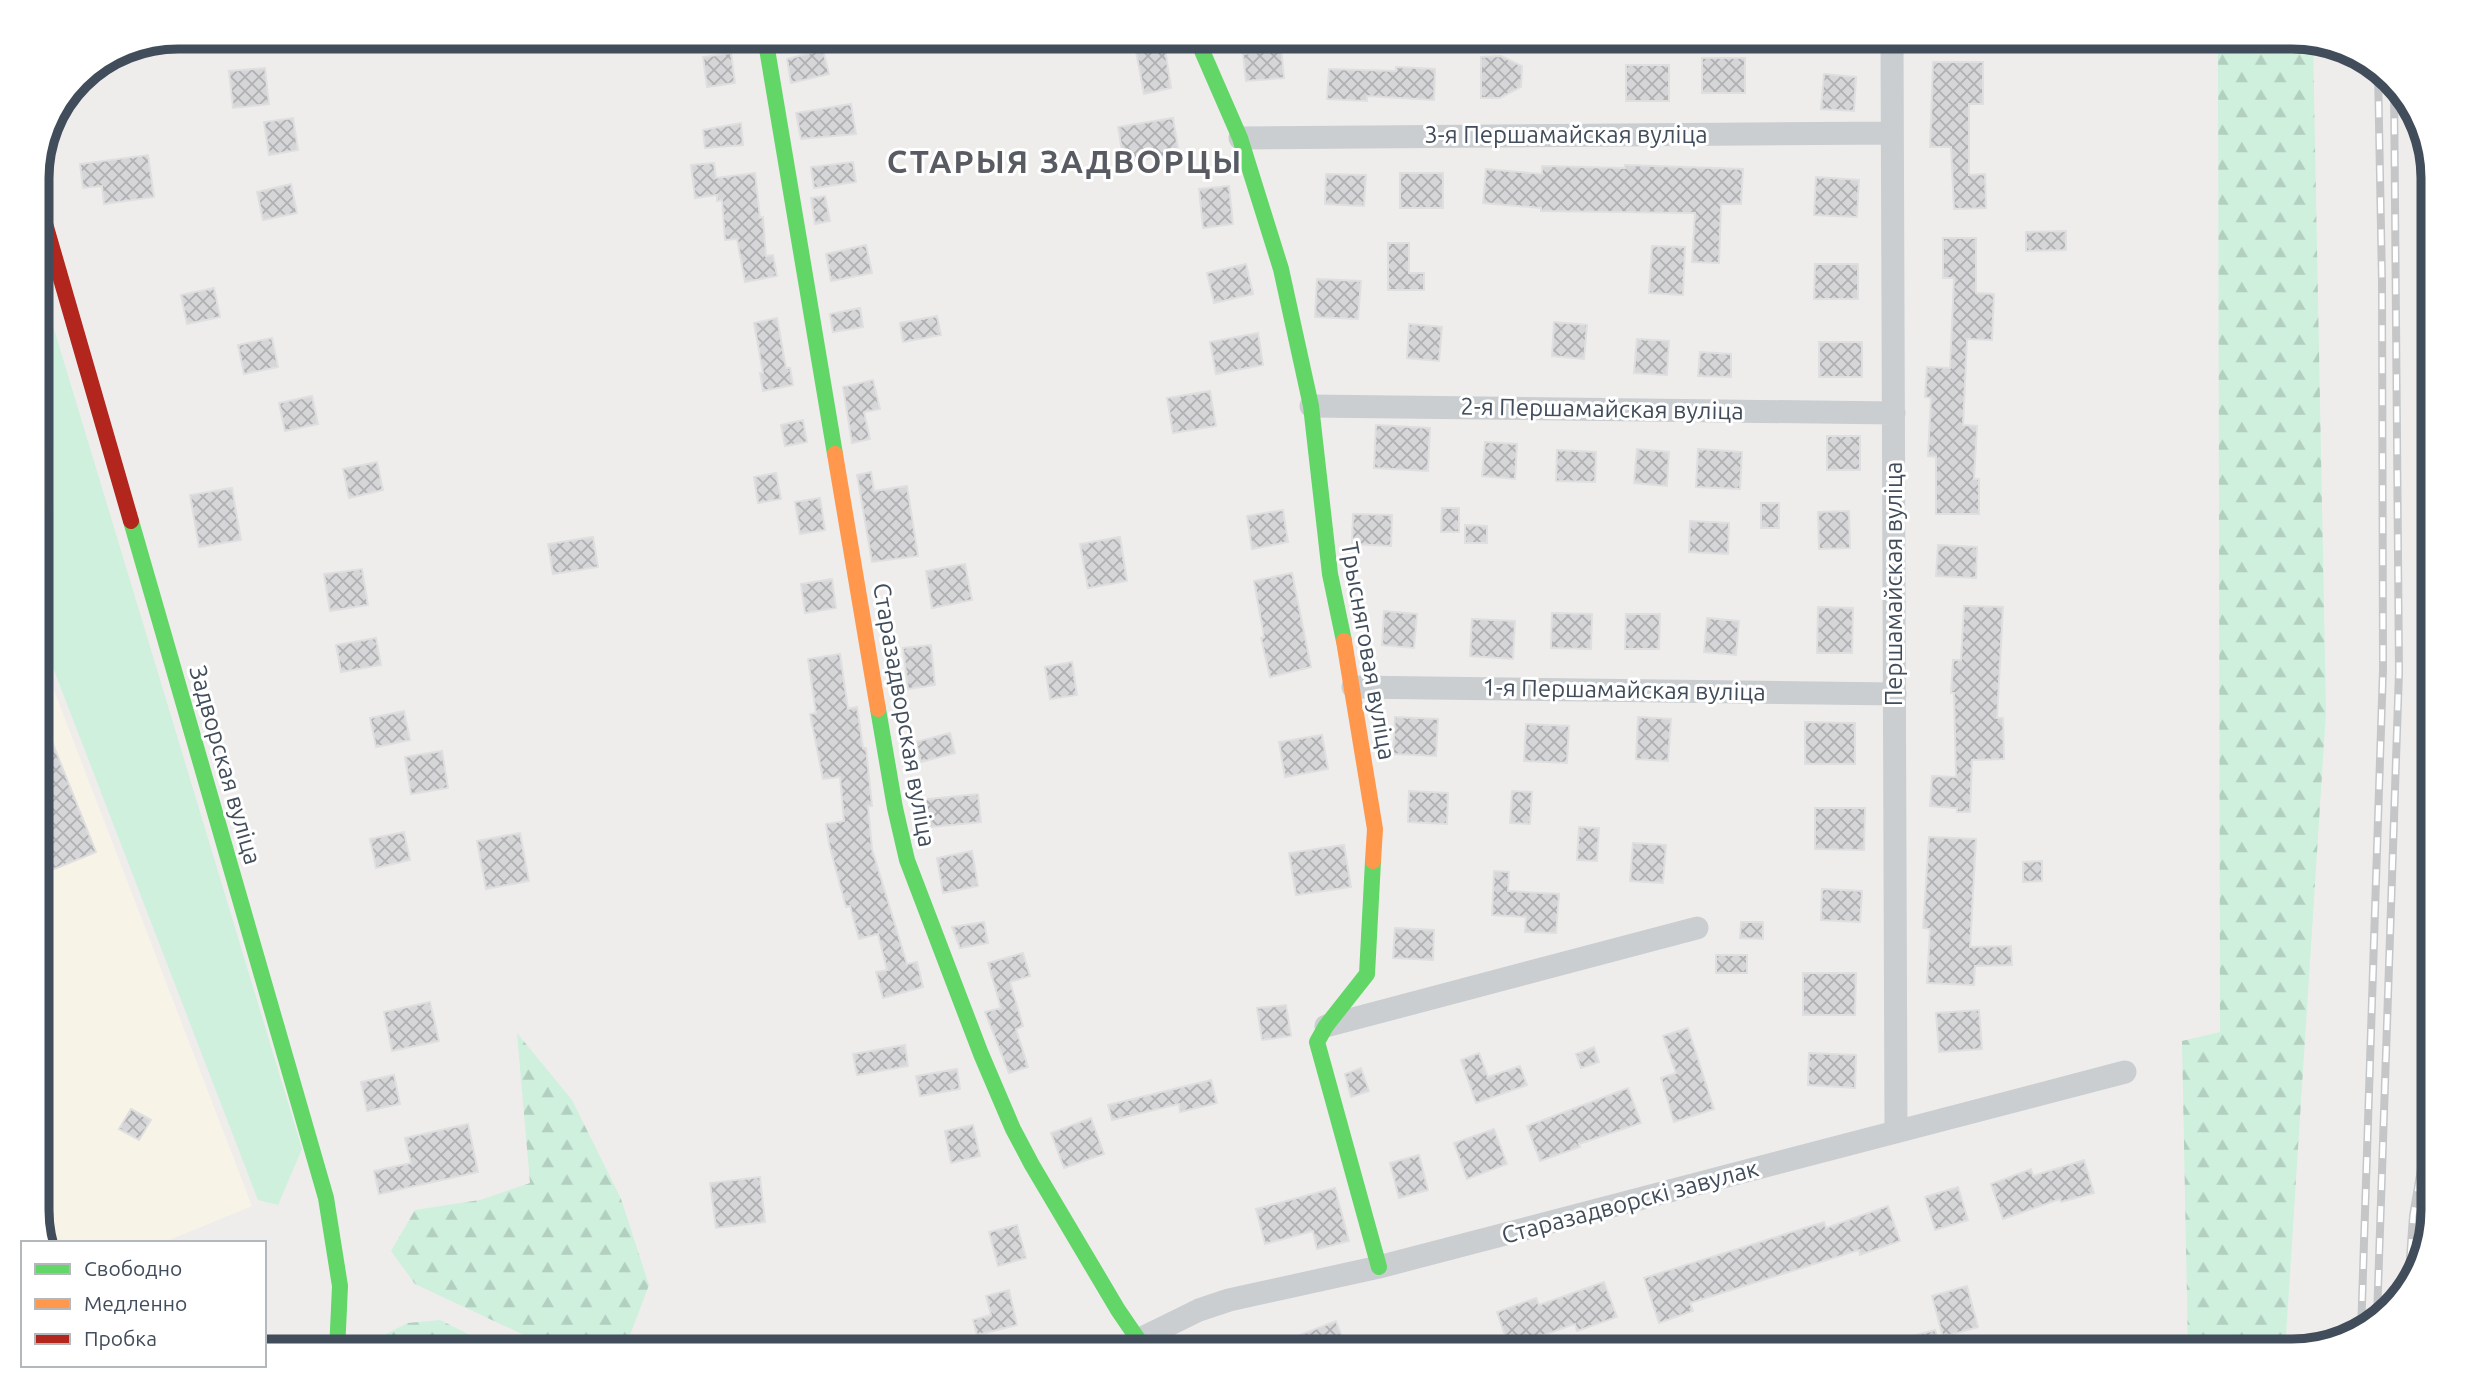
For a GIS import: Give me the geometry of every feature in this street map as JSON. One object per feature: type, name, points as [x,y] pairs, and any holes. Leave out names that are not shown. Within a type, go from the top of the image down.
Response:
[{"type":"street","name":"Старазадворская вуліца","points":[[767,49],[900,836],[981,1054],[1013,1129],[1138,1339]]},
{"type":"street","name":"Трысняговая вуліца","points":[[1201,49],[1240,138],[1281,269],[1311,406],[1330,574],[1353,687],[1375,829],[1367,974],[1326,1026]]},
{"type":"street","name":"Першамайская вуліца","points":[[1892,49],[1896,1132]]},
{"type":"street","name":"3-я Першамайская вуліца","points":[[1240,138],[1892,133]]},
{"type":"street","name":"Задворская вуліца","points":[[49,238],[326,1198],[340,1286],[338,1339]]},
{"type":"street","name":"2-я Першамайская вуліца","points":[[1311,406],[1894,412]]},
{"type":"street","name":"1-я Першамайская вуліца","points":[[1353,687],[1895,694]]},
{"type":"street","points":[[1379,1267],[1317,1042],[1326,1026],[1697,928]]},
{"type":"street","name":"Старазадворскі завулак","points":[[1152,1339],[1199,1310],[1229,1300],[1379,1267],[2125,1072]]},
{"type":"shaded area","points":[[49,677],[252,1206],[167,1241],[53,1241],[49,1218]]},
{"type":"green space","points":[[2218,49],[2309,50],[2313,51],[2326,712],[2286,1339],[2188,1339],[2182,1041],[2220,1032]]},
{"type":"green space","points":[[49,313],[302,1149],[278,1205],[258,1200],[49,657]]},
{"type":"green space","points":[[517,1033],[572,1100],[621,1199],[649,1285],[629,1339],[532,1339],[415,1284],[391,1251],[415,1210],[480,1200],[530,1183]]},
{"type":"green space","points":[[440,1320],[478,1339],[376,1339],[408,1323]]},
{"type":"building","points":[[1136,49],[1165,49],[1171,88],[1144,94]]},
{"type":"building","points":[[1262,49],[1281,49],[1284,78],[1246,81],[1243,54],[1262,52]]},
{"type":"building","points":[[823,50],[829,74],[791,83],[787,59]]},
{"type":"building","points":[[731,53],[735,83],[707,87],[703,57]]},
{"type":"building","points":[[1501,56],[1522,66],[1521,87],[1500,98],[1481,98],[1481,57]]},
{"type":"building","points":[[1702,58],[1745,58],[1745,93],[1702,93]]},
{"type":"building","points":[[1933,62],[1983,62],[1983,104],[1969,104],[1969,175],[1985,174],[1986,208],[1954,209],[1951,147],[1930,147]]},
{"type":"building","points":[[1626,65],[1669,65],[1669,101],[1626,101]]},
{"type":"building","points":[[1396,67],[1435,69],[1434,100],[1367,96],[1367,101],[1327,99],[1329,69],[1396,71]]},
{"type":"building","points":[[265,68],[269,104],[233,108],[229,71]]},
{"type":"building","points":[[1824,74],[1856,77],[1854,111],[1821,109]]},
{"type":"building","points":[[851,104],[856,134],[801,139],[796,113]]},
{"type":"building","points":[[293,118],[298,150],[269,155],[264,122]]},
{"type":"building","points":[[1173,118],[1179,154],[1124,163],[1118,127]]},
{"type":"building","points":[[741,123],[743,145],[705,148],[703,130]]},
{"type":"building","points":[[148,155],[154,197],[104,204],[102,186],[83,188],[80,164]]},
{"type":"building","points":[[853,162],[856,182],[814,188],[811,167]]},
{"type":"building","points":[[714,163],[716,178],[755,173],[760,218],[763,217],[766,256],[773,255],[777,276],[745,282],[737,239],[725,240],[722,200],[717,201],[717,195],[695,198],[691,165]]},
{"type":"building","points":[[1625,165],[1743,169],[1741,204],[1721,204],[1719,263],[1692,262],[1695,213],[1541,211],[1541,208],[1483,203],[1486,169],[1542,174],[1542,166],[1625,168]]},
{"type":"building","points":[[1400,173],[1443,173],[1443,208],[1400,208]]},
{"type":"building","points":[[1326,174],[1366,175],[1364,206],[1325,204]]},
{"type":"building","points":[[1816,177],[1859,180],[1857,217],[1814,215]]},
{"type":"building","points":[[291,184],[297,213],[263,220],[257,192]]},
{"type":"building","points":[[1229,186],[1233,224],[1203,228],[1199,189]]},
{"type":"building","points":[[825,196],[830,221],[815,224],[811,198]]},
{"type":"building","points":[[2066,231],[2066,250],[2026,251],[2026,232]]},
{"type":"building","points":[[1943,238],[1976,238],[1976,293],[1994,294],[1992,340],[1967,339],[1963,425],[1977,426],[1974,479],[1979,479],[1979,514],[1936,514],[1936,457],[1928,456],[1931,398],[1925,397],[1927,367],[1950,368],[1954,278],[1943,278]]},
{"type":"building","points":[[1388,243],[1409,243],[1409,273],[1424,273],[1424,290],[1388,290]]},
{"type":"building","points":[[866,245],[872,273],[831,281],[826,254]]},
{"type":"building","points":[[1652,246],[1685,247],[1683,295],[1649,293]]},
{"type":"building","points":[[1246,264],[1253,294],[1214,303],[1207,273]]},
{"type":"building","points":[[1815,264],[1858,264],[1858,299],[1814,299]]},
{"type":"building","points":[[1317,279],[1361,281],[1358,319],[1315,317]]},
{"type":"building","points":[[214,288],[220,317],[187,324],[181,295]]},
{"type":"building","points":[[860,308],[863,327],[833,332],[830,314]]},
{"type":"building","points":[[937,316],[941,335],[903,342],[900,323]]},
{"type":"building","points":[[777,318],[786,368],[790,368],[793,385],[763,391],[760,373],[763,373],[754,323]]},
{"type":"building","points":[[1554,322],[1587,325],[1584,359],[1552,356]]},
{"type":"building","points":[[1409,324],[1442,327],[1439,361],[1407,358]]},
{"type":"building","points":[[1258,333],[1263,365],[1216,374],[1210,342]]},
{"type":"building","points":[[272,338],[278,367],[244,374],[238,345]]},
{"type":"building","points":[[1637,339],[1669,341],[1667,375],[1634,373]]},
{"type":"building","points":[[1819,342],[1862,342],[1862,377],[1819,377]]},
{"type":"building","points":[[1700,352],[1731,354],[1731,377],[1698,376]]},
{"type":"building","points":[[873,380],[880,409],[864,412],[870,439],[852,443],[843,387]]},
{"type":"building","points":[[1210,391],[1216,426],[1173,433],[1167,398]]},
{"type":"building","points":[[312,396],[318,424],[285,431],[279,403]]},
{"type":"building","points":[[803,420],[807,442],[785,446],[781,425]]},
{"type":"building","points":[[1376,425],[1430,428],[1428,471],[1374,468]]},
{"type":"building","points":[[1827,436],[1860,436],[1860,470],[1827,470]]},
{"type":"building","points":[[1485,442],[1517,444],[1515,479],[1482,476]]},
{"type":"building","points":[[1637,449],[1669,452],[1667,486],[1634,483]]},
{"type":"building","points":[[1698,449],[1742,452],[1740,489],[1696,487]]},
{"type":"building","points":[[1557,450],[1596,452],[1595,482],[1556,481]]},
{"type":"building","points":[[377,462],[383,490],[349,498],[343,469]]},
{"type":"building","points":[[871,472],[874,491],[907,486],[918,556],[872,562],[857,475]]},
{"type":"building","points":[[776,473],[781,499],[758,503],[754,477]]},
{"type":"building","points":[[232,488],[241,540],[199,547],[190,495]]},
{"type":"building","points":[[820,498],[825,530],[800,534],[795,502]]},
{"type":"building","points":[[1761,503],[1779,503],[1779,528],[1761,528]]},
{"type":"building","points":[[1442,508],[1459,508],[1459,532],[1441,532]]},
{"type":"building","points":[[1283,510],[1288,542],[1252,549],[1247,516]]},
{"type":"building","points":[[1849,511],[1850,548],[1819,549],[1818,512]]},
{"type":"building","points":[[1353,514],[1392,515],[1391,546],[1352,544]]},
{"type":"building","points":[[1690,521],[1729,523],[1728,554],[1689,552]]},
{"type":"building","points":[[1465,525],[1487,526],[1487,543],[1465,543]]},
{"type":"building","points":[[593,537],[598,567],[553,574],[548,544]]},
{"type":"building","points":[[1120,537],[1127,581],[1088,588],[1080,544]]},
{"type":"building","points":[[1938,545],[1977,547],[1976,578],[1936,576]]},
{"type":"building","points":[[965,564],[972,600],[932,608],[926,571]]},
{"type":"building","points":[[362,569],[368,605],[330,611],[324,574]]},
{"type":"building","points":[[1292,573],[1311,667],[1270,677],[1261,638],[1264,637],[1254,581]]},
{"type":"building","points":[[832,579],[836,608],[805,613],[801,584]]},
{"type":"building","points":[[1964,606],[2003,607],[1997,718],[2003,718],[2004,759],[1972,760],[1970,812],[1957,812],[1957,808],[1930,806],[1932,776],[1956,777],[1954,693],[1951,693],[1953,660],[1961,660]]},
{"type":"building","points":[[1818,607],[1853,608],[1852,653],[1817,653]]},
{"type":"building","points":[[1384,611],[1417,614],[1414,648],[1382,645]]},
{"type":"building","points":[[1552,613],[1592,614],[1591,649],[1551,648]]},
{"type":"building","points":[[1626,614],[1660,614],[1659,649],[1625,649]]},
{"type":"building","points":[[1707,618],[1739,621],[1736,655],[1704,652]]},
{"type":"building","points":[[1472,619],[1515,621],[1513,659],[1470,656]]},
{"type":"building","points":[[376,638],[381,665],[341,672],[336,645]]},
{"type":"building","points":[[931,645],[935,685],[908,689],[903,648]]},
{"type":"building","points":[[840,654],[848,709],[857,707],[863,748],[866,748],[872,806],[868,806],[872,849],[907,964],[917,962],[923,987],[883,998],[876,972],[887,970],[878,934],[859,939],[850,906],[846,907],[829,844],[826,824],[844,821],[840,777],[823,779],[810,714],[816,713],[808,659]]},
{"type":"building","points":[[1072,662],[1077,695],[1050,699],[1045,667]]},
{"type":"building","points":[[404,711],[410,740],[376,747],[370,718]]},
{"type":"building","points":[[1395,717],[1438,719],[1436,756],[1393,754]]},
{"type":"building","points":[[1638,717],[1671,719],[1668,761],[1636,759]]},
{"type":"building","points":[[1805,722],[1855,723],[1855,764],[1805,764]]},
{"type":"building","points":[[1526,724],[1569,726],[1567,763],[1524,761]]},
{"type":"building","points":[[950,733],[955,753],[921,762],[916,742]]},
{"type":"building","points":[[49,734],[96,852],[49,871]]},
{"type":"building","points":[[1322,735],[1328,769],[1285,777],[1279,742]]},
{"type":"building","points":[[442,751],[448,788],[411,794],[405,757]]},
{"type":"building","points":[[1409,791],[1448,793],[1447,824],[1408,822]]},
{"type":"building","points":[[1512,791],[1532,792],[1530,824],[1510,823]]},
{"type":"building","points":[[978,794],[981,822],[922,828],[919,800]]},
{"type":"building","points":[[1815,808],[1865,808],[1864,850],[1815,849]]},
{"type":"building","points":[[1579,827],[1599,828],[1597,861],[1577,860]]},
{"type":"building","points":[[404,832],[410,860],[376,868],[370,839]]},
{"type":"building","points":[[520,833],[529,881],[486,889],[477,841]]},
{"type":"building","points":[[1929,837],[1976,839],[1970,947],[2011,946],[2012,965],[1975,966],[1974,985],[1927,983],[1930,929],[1923,928]]},
{"type":"building","points":[[1633,843],[1666,845],[1663,883],[1630,881]]},
{"type":"building","points":[[1344,845],[1351,887],[1296,895],[1289,853]]},
{"type":"building","points":[[972,851],[978,886],[943,893],[937,858]]},
{"type":"building","points":[[2042,861],[2042,881],[2023,882],[2023,862]]},
{"type":"building","points":[[1494,871],[1509,872],[1508,891],[1559,894],[1556,933],[1525,932],[1526,917],[1492,915]]},
{"type":"building","points":[[1822,889],[1862,891],[1860,922],[1821,920]]},
{"type":"building","points":[[984,922],[988,943],[960,948],[952,927]]},
{"type":"building","points":[[1741,922],[1763,922],[1763,939],[1740,938]]},
{"type":"building","points":[[1395,928],[1434,930],[1433,960],[1393,958]]},
{"type":"building","points":[[1023,953],[1030,976],[1010,982],[1023,1026],[1016,1029],[1028,1067],[1009,1073],[985,1012],[1001,1008],[988,963]]},
{"type":"building","points":[[1716,955],[1747,955],[1747,973],[1716,973]]},
{"type":"building","points":[[1803,973],[1856,973],[1855,1015],[1803,1015]]},
{"type":"building","points":[[430,1002],[439,1041],[392,1051],[384,1012]]},
{"type":"building","points":[[1286,1005],[1291,1036],[1262,1040],[1257,1008]]},
{"type":"building","points":[[1979,1010],[1982,1049],[1939,1052],[1936,1013]]},
{"type":"building","points":[[1688,1028],[1714,1109],[1674,1122],[1661,1078],[1676,1073],[1663,1036]]},
{"type":"building","points":[[905,1045],[908,1066],[857,1075],[853,1054]]},
{"type":"building","points":[[1594,1047],[1599,1062],[1581,1068],[1576,1054]]},
{"type":"building","points":[[1479,1053],[1488,1077],[1520,1066],[1527,1085],[1476,1103],[1461,1060]]},
{"type":"building","points":[[1809,1053],[1856,1055],[1855,1088],[1808,1085]]},
{"type":"building","points":[[1361,1068],[1369,1091],[1351,1097],[1345,1074]]},
{"type":"building","points":[[957,1069],[960,1089],[920,1096],[916,1076]]},
{"type":"building","points":[[394,1075],[400,1104],[367,1111],[361,1082]]},
{"type":"building","points":[[1211,1080],[1217,1103],[1180,1112],[1179,1104],[1112,1120],[1108,1105]]},
{"type":"building","points":[[1628,1088],[1641,1123],[1579,1144],[1580,1147],[1540,1161],[1527,1126]]},
{"type":"building","points":[[131,1109],[151,1120],[139,1140],[119,1129]]},
{"type":"building","points":[[1091,1118],[1104,1154],[1064,1168],[1051,1133]]},
{"type":"building","points":[[468,1124],[478,1172],[379,1194],[374,1171],[411,1163],[405,1138]]},
{"type":"building","points":[[973,1125],[980,1156],[951,1163],[945,1131]]},
{"type":"building","points":[[1494,1129],[1507,1164],[1467,1179],[1454,1143]]},
{"type":"building","points":[[1419,1155],[1428,1190],[1399,1198],[1390,1163]]},
{"type":"building","points":[[2084,1160],[2094,1193],[2061,1202],[2060,1199],[2003,1219],[1991,1184],[2031,1169],[2033,1176]]},
{"type":"building","points":[[760,1177],[765,1222],[716,1228],[710,1183]]},
{"type":"building","points":[[1958,1187],[1968,1220],[1935,1230],[1925,1197]]},
{"type":"building","points":[[1335,1188],[1349,1241],[1317,1249],[1313,1231],[1265,1244],[1256,1209]]},
{"type":"building","points":[[1888,1206],[1900,1241],[1860,1255],[1859,1250],[1690,1303],[1693,1311],[1659,1323],[1644,1278],[1824,1222],[1826,1228]]},
{"type":"building","points":[[1017,1225],[1026,1258],[998,1266],[989,1232]]},
{"type":"building","points":[[1604,1282],[1617,1317],[1577,1331],[1575,1324],[1532,1339],[1506,1339],[1497,1312],[1536,1298],[1539,1305]]},
{"type":"building","points":[[1967,1286],[1978,1327],[1943,1337],[1932,1296]]},
{"type":"building","points":[[1009,1290],[1017,1325],[977,1335],[973,1320],[991,1315],[986,1296]]},
{"type":"building","points":[[1336,1321],[1343,1339],[1298,1339],[1297,1336]]},
{"type":"building","points":[[1935,1330],[1938,1339],[1901,1339]]},
{"type":"railway","points":[[2361,1318],[2383,669],[2382,282],[2378,83]]},
{"type":"railway","points":[[2377,1306],[2399,672],[2394,100]]},
{"type":"railway","points":[[2410,1262],[2413,1216],[2421,1169]]},
{"type":"traffic: fast","points":[[767,49],[835,454]]},
{"type":"traffic: fast","points":[[1201,49],[1240,138],[1281,269],[1311,406],[1330,574],[1344,641]]},
{"type":"traffic: fast","points":[[131,521],[326,1198],[340,1286],[338,1339]]},
{"type":"traffic: fast","points":[[878,709],[907,860],[981,1054],[1013,1129],[1032,1165],[1138,1339]]},
{"type":"traffic: fast","points":[[1373,861],[1367,974],[1326,1026],[1317,1042],[1379,1267]]},
{"type":"traffic: slow","points":[[835,454],[878,709]]},
{"type":"traffic: slow","points":[[1344,641],[1375,829],[1373,861]]},
{"type":"traffic: jam","points":[[49,237],[131,521]]},
{"type":"district","name":"СТАРЫЯ ЗАДВОРЦЫ","points":[[1065,162]]}]
